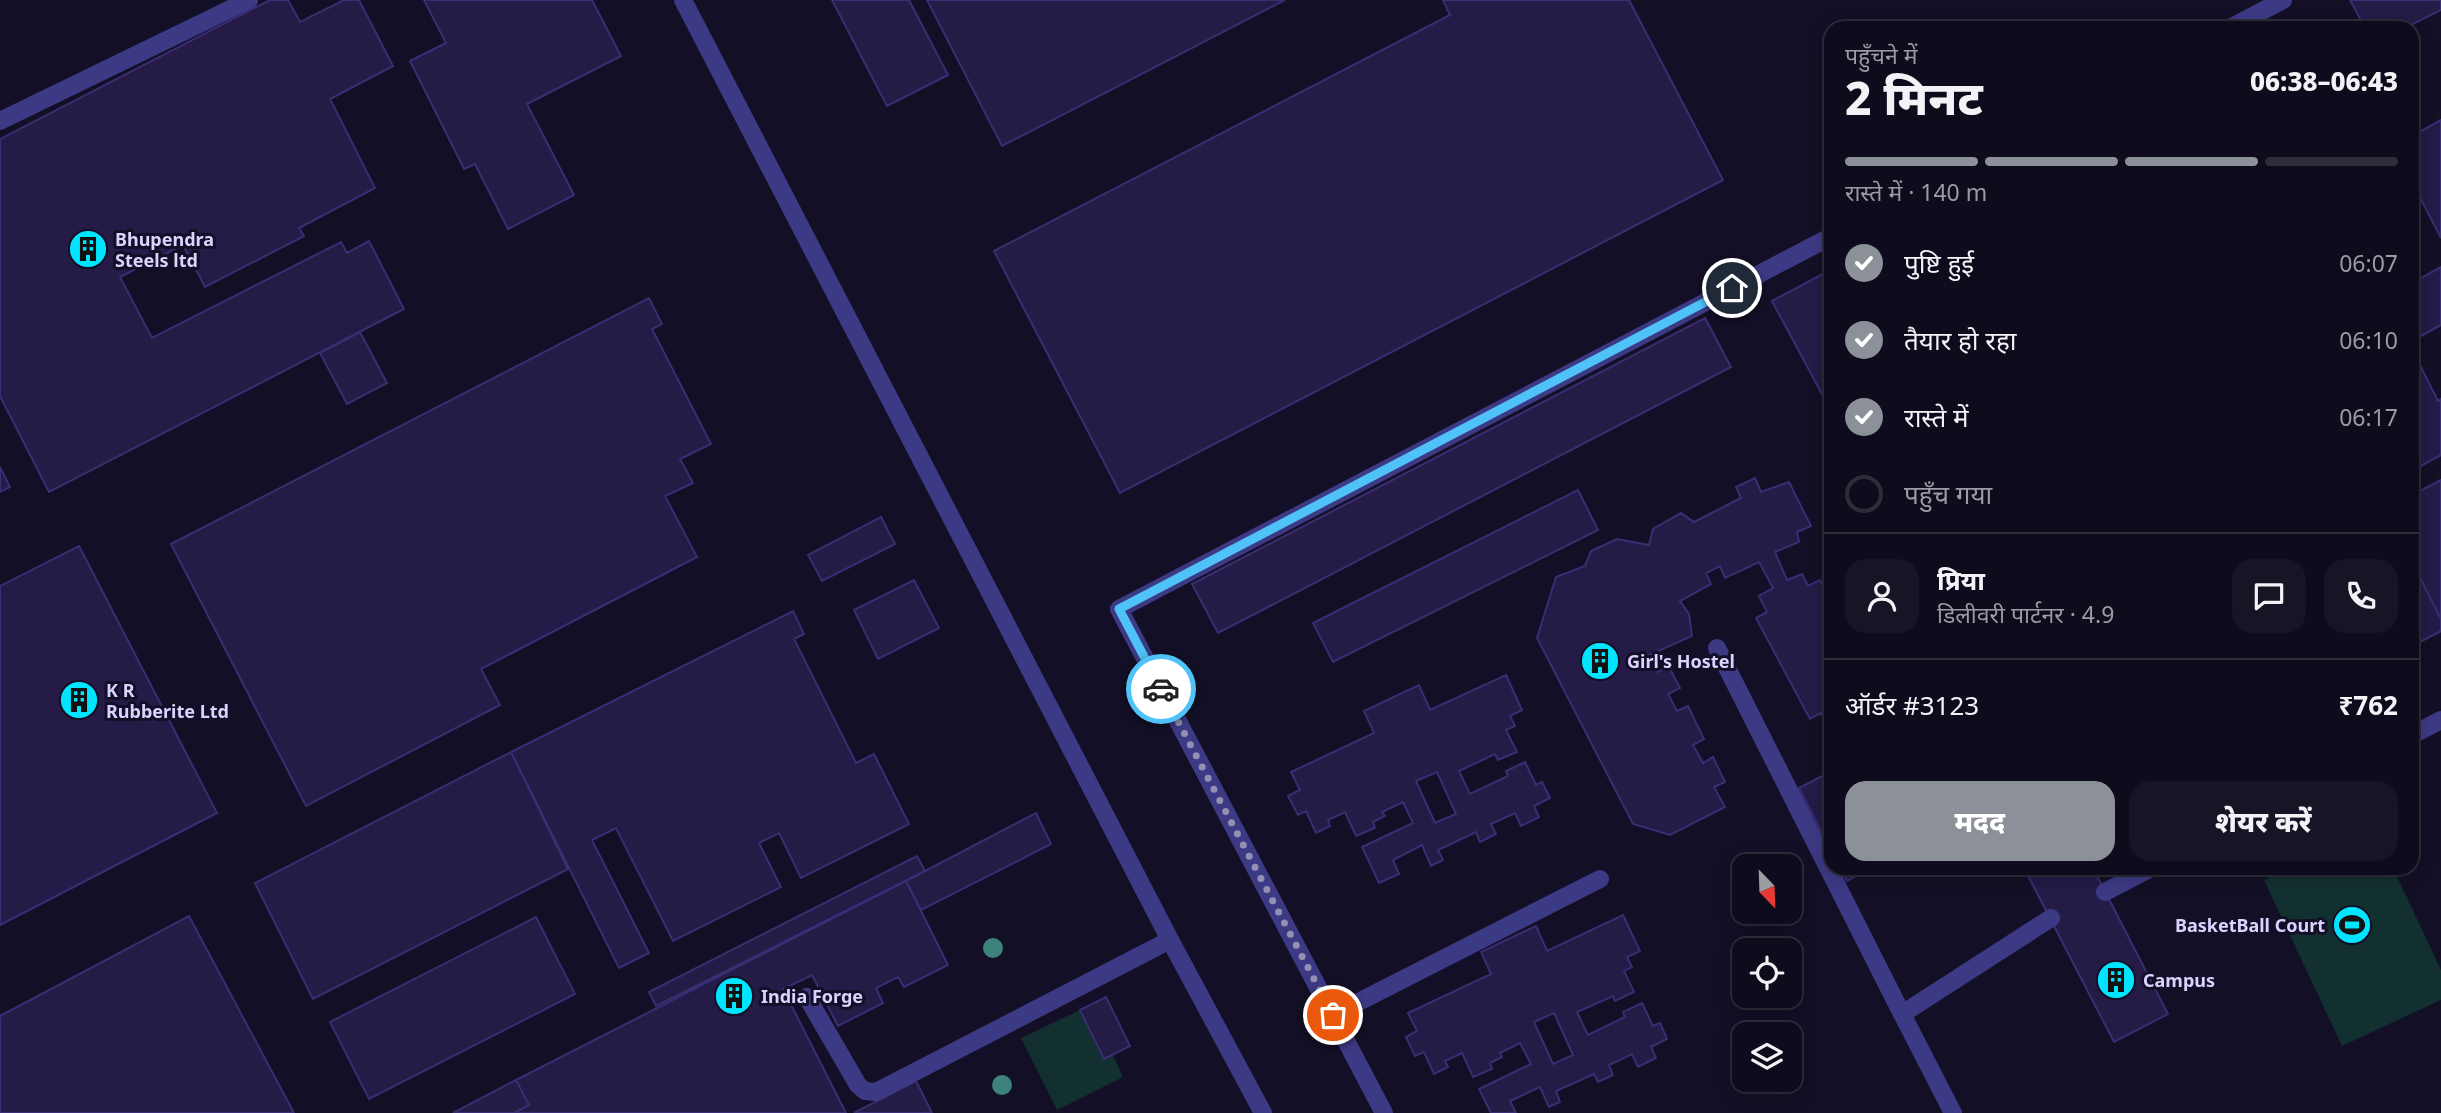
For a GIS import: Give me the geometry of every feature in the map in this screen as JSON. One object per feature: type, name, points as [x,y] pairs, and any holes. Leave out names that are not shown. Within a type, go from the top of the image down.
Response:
[{"type":"lane","points":[[0,121],[249,0]]},
{"type":"lane","points":[[683,0],[1170,940],[1263,1113]]},
{"type":"lane","points":[[2243,21],[2283,0]]},
{"type":"lane","points":[[1384,1113],[1119,609],[1824,240]]},
{"type":"lane","points":[[1717,648],[1824,860]]},
{"type":"lane","points":[[2419,731],[2441,720]]},
{"type":"lane","points":[[1832,875],[1953,1113]]},
{"type":"lane","points":[[2105,891],[2137,875]]},
{"type":"lane","points":[[1333,1015],[1600,878]]},
{"type":"lane","points":[[1902,1014],[2051,918]]},
{"type":"lane","points":[[807,997],[858,1085],[865,1091],[876,1092],[1170,940]]},
{"type":"green space","name":"BasketBall Court","points":[[2275,875],[2396,875],[2441,970],[2441,1000],[2342,1046],[2264,880]]},
{"type":"green space","points":[[1080,1010],[1104,1059],[1113,1055],[1123,1077],[1057,1110],[1021,1038]]},
{"type":"building","name":"Bhupendra Steels ltd","points":[[270,0],[288,0],[300,22],[344,0],[359,0],[393,66],[330,99],[375,188],[299,228],[304,236],[205,287],[183,245],[120,277],[152,338],[341,242],[347,253],[369,241],[404,309],[49,492],[0,396],[0,139]]},
{"type":"building","points":[[424,0],[592,0],[621,56],[527,104],[574,195],[508,229],[475,164],[464,169],[410,61],[446,43]]},
{"type":"building","points":[[832,0],[909,0],[948,75],[887,106]]},
{"type":"building","points":[[927,0],[1285,0],[1002,146]]},
{"type":"building","points":[[1443,0],[1629,0],[1723,180],[1120,493],[994,251],[1450,15]]},
{"type":"building","points":[[2350,0],[2441,0],[2441,10],[2419,21],[2361,21]]},
{"type":"building","points":[[2441,120],[2441,238],[2419,196],[2419,132]]},
{"type":"building","points":[[2441,267],[2441,325],[2419,337],[2419,279]]},
{"type":"building","points":[[1824,273],[1823,396],[1772,301]]},
{"type":"building","points":[[649,298],[662,324],[652,329],[711,444],[680,459],[693,483],[665,496],[697,557],[481,669],[500,705],[306,806],[171,544]]},
{"type":"building","points":[[1705,318],[1731,367],[1218,633],[1192,584]]},
{"type":"building","points":[[360,332],[387,383],[347,404],[320,353]]},
{"type":"building","points":[[2419,363],[2438,401],[2441,399],[2441,455],[2419,467]]},
{"type":"building","points":[[0,467],[10,487],[0,492]]},
{"type":"building","name":"Girl's Hostel","points":[[1755,478],[1761,492],[1789,482],[1811,526],[1797,532],[1799,542],[1775,552],[1787,580],[1802,574],[1808,586],[1820,580],[1824,588],[1824,719],[1821,713],[1810,719],[1756,618],[1767,612],[1759,596],[1773,588],[1759,562],[1725,578],[1720,566],[1706,573],[1711,584],[1680,601],[1689,614],[1692,636],[1649,655],[1657,672],[1669,667],[1680,688],[1668,694],[1677,711],[1688,706],[1704,739],[1693,745],[1703,763],[1713,757],[1725,782],[1714,787],[1725,807],[1670,835],[1633,824],[1537,638],[1556,577],[1585,566],[1591,551],[1617,539],[1649,545],[1653,529],[1681,513],[1694,522],[1741,498],[1736,487]]},
{"type":"building","points":[[2441,480],[2441,619],[2419,576],[2419,491]]},
{"type":"building","points":[[1578,490],[1598,530],[1333,662],[1313,623]]},
{"type":"building","points":[[881,517],[895,544],[822,581],[808,555]]},
{"type":"building","name":"K R Rubberite Ltd","points":[[79,546],[217,813],[0,925],[0,586]]},
{"type":"building","points":[[2419,576],[2441,619],[2441,631],[2419,642]]},
{"type":"building","points":[[914,580],[939,628],[878,659],[854,610]]},
{"type":"building","points":[[793,611],[804,634],[794,639],[856,763],[874,754],[909,824],[801,878],[779,833],[759,843],[781,887],[673,941],[616,828],[592,840],[649,953],[619,968],[511,752]]},
{"type":"building","points":[[1506,675],[1522,710],[1510,716],[1515,726],[1506,730],[1517,752],[1498,760],[1495,754],[1459,771],[1470,794],[1508,776],[1506,771],[1525,762],[1536,785],[1542,782],[1550,798],[1534,806],[1539,817],[1521,826],[1515,813],[1491,824],[1496,834],[1480,842],[1476,832],[1438,850],[1443,860],[1431,866],[1422,845],[1393,860],[1399,874],[1379,883],[1362,847],[1413,823],[1403,802],[1382,812],[1385,816],[1373,822],[1375,828],[1356,836],[1345,812],[1328,820],[1330,826],[1316,833],[1306,811],[1298,815],[1288,796],[1300,790],[1291,772],[1374,733],[1364,711],[1419,685],[1430,710]],"holes":[[[1437,772],[1456,814],[1435,823],[1416,781]]]},
{"type":"building","points":[[511,752],[568,869],[313,999],[255,883]]},
{"type":"building","points":[[1824,775],[1824,837],[1799,788]]},
{"type":"building","points":[[1036,813],[1051,844],[921,910],[906,881]]},
{"type":"building","points":[[917,856],[925,871],[656,1006],[649,992]]},
{"type":"building","points":[[1844,875],[1858,875],[1847,881]]},
{"type":"building","name":"Campus","points":[[2028,875],[2097,875],[2168,1014],[2114,1042]]},
{"type":"building","name":"India Forge","points":[[906,881],[948,965],[904,987],[898,977],[876,988],[883,1003],[838,1026],[812,975],[783,989],[846,1113],[514,1113],[529,1105],[516,1080]]},
{"type":"building","points":[[1623,915],[1640,951],[1627,957],[1632,967],[1624,971],[1634,992],[1615,1001],[1613,996],[1577,1012],[1588,1035],[1625,1017],[1623,1012],[1642,1003],[1653,1026],[1660,1023],[1667,1039],[1651,1047],[1656,1058],[1638,1067],[1632,1054],[1609,1065],[1613,1075],[1598,1082],[1594,1074],[1556,1091],[1560,1102],[1549,1107],[1540,1087],[1510,1101],[1516,1113],[1491,1113],[1479,1089],[1531,1064],[1520,1043],[1500,1053],[1502,1057],[1490,1063],[1492,1069],[1473,1077],[1462,1053],[1445,1061],[1448,1067],[1434,1074],[1424,1052],[1415,1056],[1406,1037],[1417,1031],[1408,1013],[1491,974],[1481,952],[1536,926],[1547,951]],"holes":[[[1554,1013],[1573,1055],[1553,1064],[1534,1022]]]},
{"type":"building","points":[[189,916],[294,1113],[0,1113],[0,1016]]},
{"type":"building","points":[[536,917],[575,994],[369,1099],[330,1022]]},
{"type":"building","points":[[1106,997],[1130,1046],[1104,1059],[1080,1010]]},
{"type":"building","points":[[516,1080],[529,1105],[514,1113],[453,1113]]},
{"type":"building","points":[[916,1081],[932,1113],[854,1113]]},
{"type":"way so far","points":[[1161,689],[1333,1015]]},
{"type":"place","name":"Bhupendra Steels ltd","points":[[88,249]]},
{"type":"place","name":"Girl's Hostel","points":[[1600,661]]},
{"type":"place","name":"K R Rubberite Ltd","points":[[79,700]]},
{"type":"place","name":"BasketBall Court","points":[[2352,925]]},
{"type":"place","name":"Campus","points":[[2116,980]]},
{"type":"place","name":"India Forge","points":[[734,996]]},
{"type":"route","points":[[1161,689],[1119,609],[1732,288]]}]
